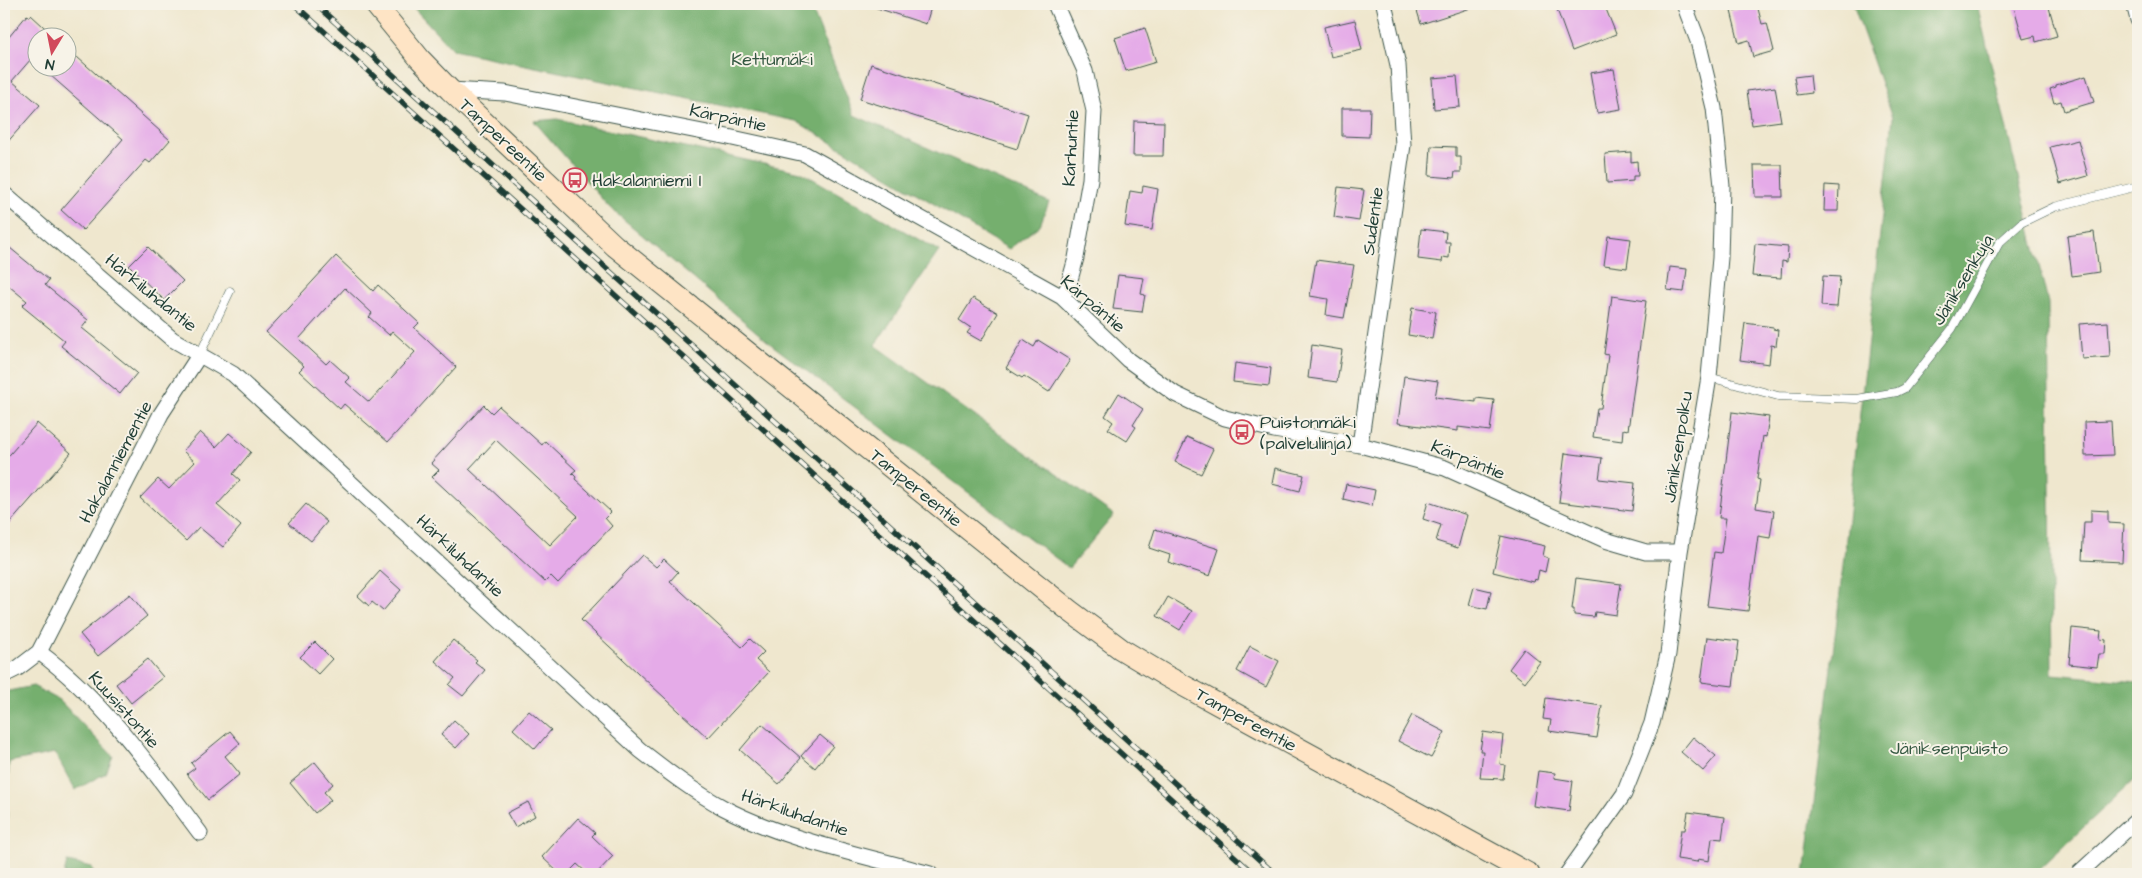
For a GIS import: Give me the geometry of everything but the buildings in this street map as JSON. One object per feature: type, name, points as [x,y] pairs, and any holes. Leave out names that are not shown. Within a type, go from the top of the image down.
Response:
[{"type":"main road","name":"Tampereentie","points":[[375,4],[420,59],[450,90],[615,246],[1070,611],[1121,649],[1166,676],[1529,874]]},
{"type":"street","name":"Karhuntie","points":[[1055,4],[1085,71],[1094,111],[1090,180],[1076,258],[1068,287],[1062,297]]},
{"type":"street","name":"Sudentie","points":[[1360,445],[1403,145],[1398,65],[1384,4]]},
{"type":"street","name":"Jäniksenpolku","points":[[1567,874],[1576,865],[1624,794],[1652,723],[1668,654],[1680,552],[1709,377],[1720,258],[1722,186],[1714,108],[1698,41],[1684,4]]},
{"type":"street","points":[[2134,4],[2138,20]]},
{"type":"street","name":"Kärpäntie","points":[[450,90],[505,93],[728,136],[805,154],[1062,297],[1128,360],[1175,394],[1226,418],[1274,430],[1360,445],[1445,468],[1606,540],[1646,552],[1680,552]]},
{"type":"street","name":"Härkiluhdantie","points":[[4,194],[172,339],[233,374],[640,750],[668,772],[724,808],[751,820],[790,835],[930,874]]},
{"type":"street","name":"Hakalanniementie","points":[[39,652],[161,414],[200,354]]},
{"type":"street","points":[[4,675],[18,668],[39,652]]},
{"type":"street","name":"Kuusistontie","points":[[39,652],[60,668],[85,692],[142,757],[200,833]]},
{"type":"street","points":[[2078,874],[2138,819]]},
{"type":"lane","name":"Jäniksenkuja","points":[[1709,377],[1778,396],[1858,399],[1897,392],[1905,388],[1952,329],[1999,243],[2021,223],[2054,207],[2138,186]]},
{"type":"lane","name":"Hakalanniementie","points":[[200,354],[230,291]]},
{"type":"green space","name":"Kettumäki","points":[[410,4],[810,4],[854,115],[1049,202],[1040,225],[1009,249],[796,121],[453,50]]},
{"type":"green space","name":"Jäniksenpuisto","points":[[1853,4],[1977,4],[2048,303],[2052,674],[2138,682],[2138,776],[2034,874],[1805,874],[1836,628],[1893,117]]},
{"type":"green space","points":[[557,119],[801,172],[939,251],[875,345],[1114,515],[1069,568],[772,345],[609,207],[534,121]]},
{"type":"green space","points":[[33,686],[59,700],[113,756],[106,773],[75,790],[55,753],[9,762],[7,819],[4,837],[4,692]]},
{"type":"green space","points":[[67,862],[92,867],[94,874],[64,874]]},
{"type":"railway","points":[[294,4],[1254,874]]},
{"type":"railway","points":[[315,4],[1275,874]]},
{"type":"place","name":"Hakalanniemi I","points":[[575,180]]},
{"type":"place","name":"Puistonmäki (palvelulinja)","points":[[1242,432]]}]
